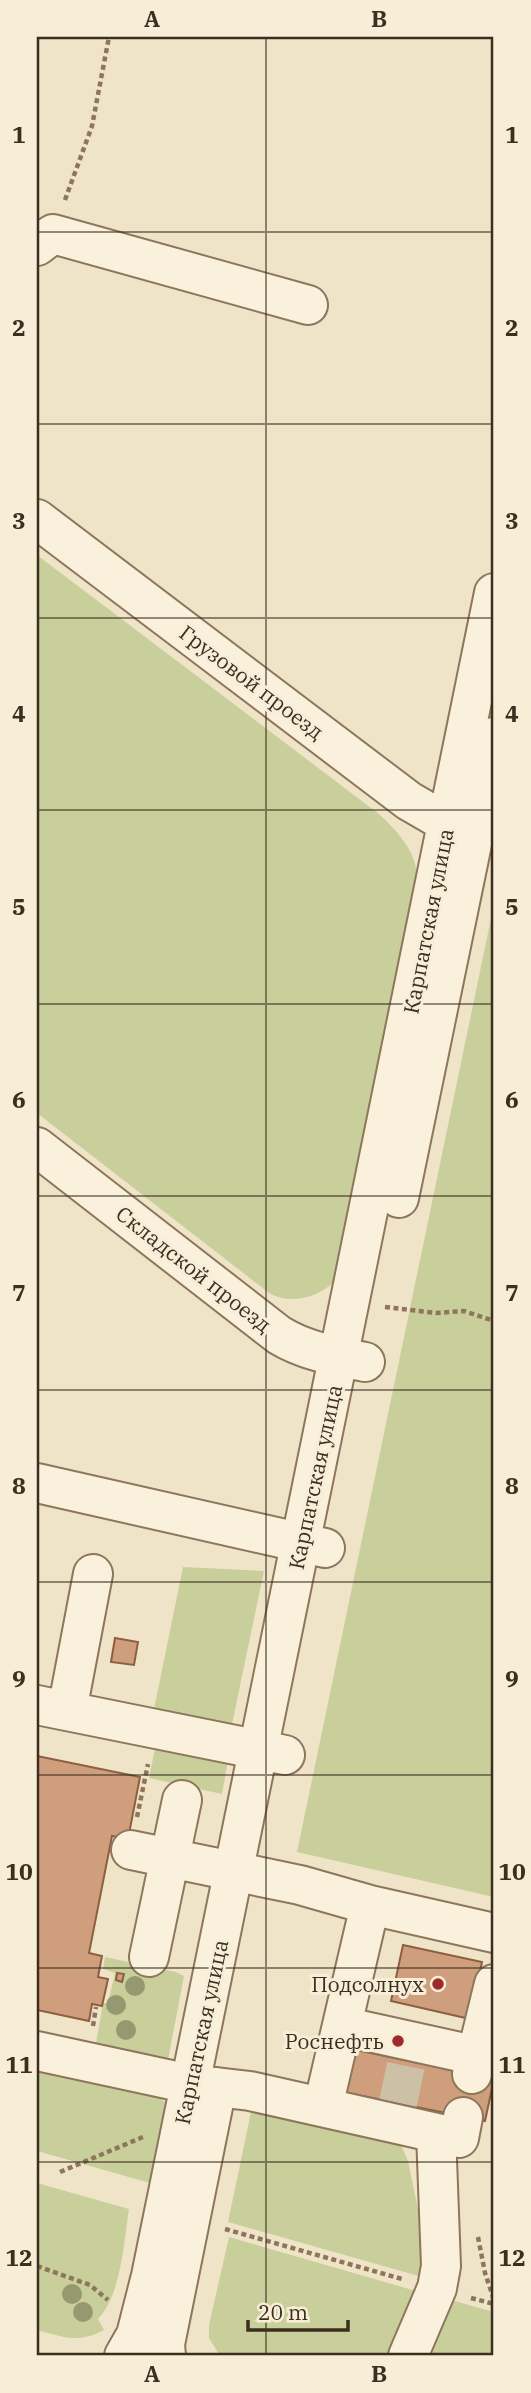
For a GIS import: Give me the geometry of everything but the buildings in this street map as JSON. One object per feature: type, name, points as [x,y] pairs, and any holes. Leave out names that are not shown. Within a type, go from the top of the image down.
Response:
[{"type":"street","points":[[45,240],[308,305]]},
{"type":"street","name":"Грузовой проезд","points":[[37,519],[409,801],[461,826]]},
{"type":"street","name":"Карпатская улица","points":[[352,1360],[376,1305],[461,826],[494,593]]},
{"type":"street","name":"Карпатская улица","points":[[166,2356],[165,2344],[204,2086],[461,826],[494,737]]},
{"type":"street","name":"Складской проезд","points":[[37,1147],[279,1335],[295,1345],[352,1360]]},
{"type":"street","points":[[37,1483],[314,1546]]},
{"type":"street","points":[[93,1574],[52,1708],[272,1753]]},
{"type":"street","points":[[149,1957],[182,1800]]},
{"type":"street","points":[[131,1850],[300,1885],[370,1906],[494,1933]]},
{"type":"street","points":[[323,2107],[370,1906]]},
{"type":"street","points":[[342,2026],[408,2051],[475,2065],[494,1984]]},
{"type":"street","points":[[37,2051],[204,2086],[250,2091],[323,2107],[396,2113],[449,2125],[437,2288],[408,2356]]},
{"type":"street","name":"Карпатская улица","points":[[124,2356],[136,2335],[204,2086]]},
{"type":"path","points":[[45,240],[92,126],[109,37]]},
{"type":"path","points":[[376,1305],[423,1312],[464,1311],[494,1321]]},
{"type":"path","points":[[131,1850],[155,1729]]},
{"type":"path","points":[[60,2172],[147,2135]]},
{"type":"path","points":[[223,2229],[494,2304]]},
{"type":"path","points":[[37,2266],[90,2285],[109,2301]]},
{"type":"path","points":[[485,2273],[494,2274]]},
{"type":"green space","points":[[37,555],[379,814],[400,836],[414,859],[418,879],[334,1282],[312,1296],[286,1299],[269,1293],[37,1113]]},
{"type":"green space","points":[[494,904],[494,1897],[297,1852]]},
{"type":"green space","points":[[183,1567],[264,1571],[231,1729],[153,1714]]},
{"type":"green space","points":[[156,1744],[228,1761],[222,1794],[149,1778]]},
{"type":"green space","points":[[105,1957],[184,1976],[168,2060],[95,2049],[103,2003],[108,2003],[115,1973],[103,1969]]},
{"type":"green space","points":[[37,2068],[150,2090],[172,2108],[157,2185],[37,2151]]},
{"type":"green space","points":[[263,2109],[398,2138],[408,2161],[426,2248],[422,2277],[228,2222],[251,2112]]},
{"type":"green space","points":[[37,2183],[129,2209],[117,2283],[106,2309],[98,2319],[104,2330],[95,2334],[71,2338],[37,2330]]},
{"type":"green space","points":[[229,2237],[416,2291],[390,2356],[220,2356],[209,2338],[209,2325]]},
{"type":"green space","points":[[451,2300],[494,2312],[494,2356],[429,2356]]},
{"type":"tunnel","points":[[398,2103],[407,2060]]},
{"type":"place","name":"Подсолнух","points":[[438,1984]]},
{"type":"place","name":"Роснефть","points":[[398,2041]]}]
